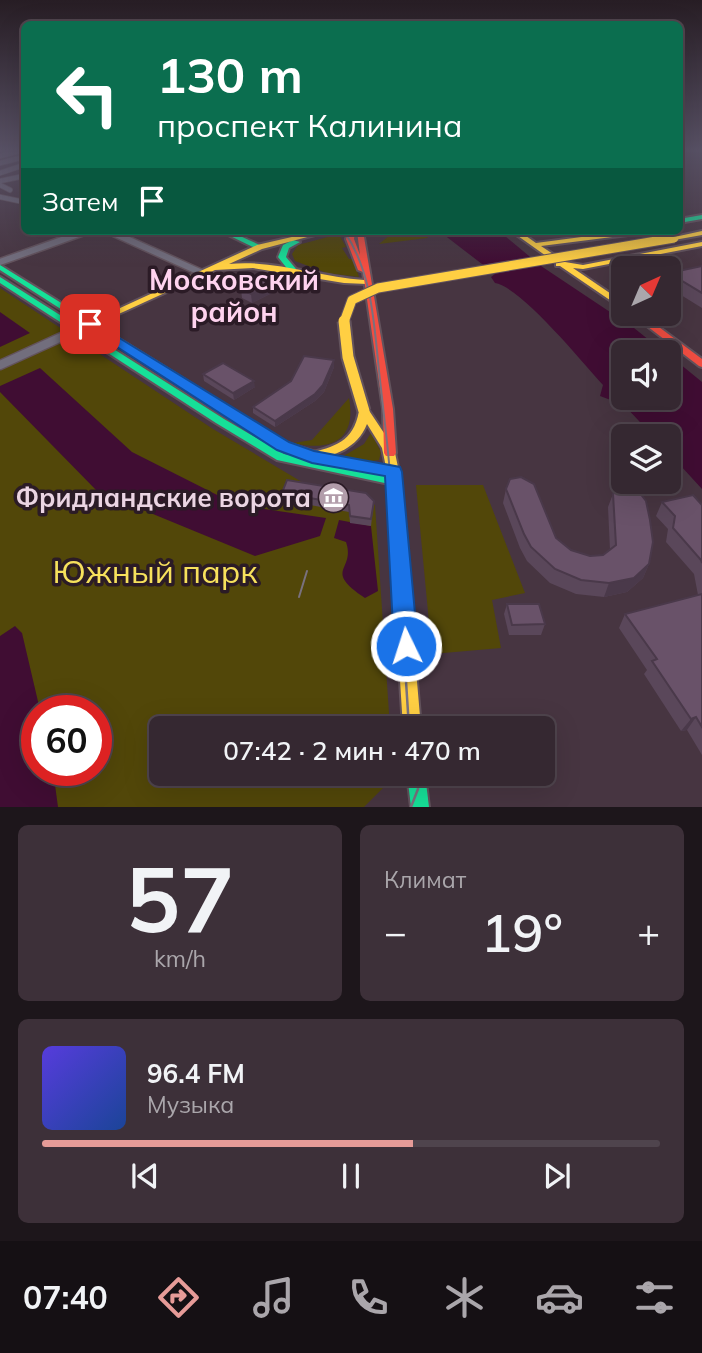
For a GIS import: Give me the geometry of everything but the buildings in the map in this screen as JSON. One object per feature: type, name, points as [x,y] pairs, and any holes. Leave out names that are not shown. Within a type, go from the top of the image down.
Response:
[{"type":"main road","points":[[683,222],[702,219]]},
{"type":"main road","points":[[683,230],[702,227]]},
{"type":"main road","points":[[390,453],[364,411],[343,330],[347,307],[368,291],[702,233]]},
{"type":"main road","points":[[232,235],[260,247]]},
{"type":"main road","points":[[85,327],[260,247],[310,235]]},
{"type":"main road","points":[[292,269],[282,257],[286,247],[321,235]]},
{"type":"main road","points":[[351,235],[350,239],[364,277],[380,397],[386,400]]},
{"type":"main road","points":[[361,235],[386,400],[394,476],[411,716]]},
{"type":"main road","points":[[519,235],[611,298]]},
{"type":"main road","points":[[533,245],[612,235]]},
{"type":"main road","points":[[208,271],[253,262],[292,269],[315,279],[339,283],[364,282],[653,235]]},
{"type":"main road","points":[[559,264],[583,267],[702,244]]},
{"type":"main road","points":[[0,264],[85,327],[281,457],[394,476]]},
{"type":"main road","points":[[583,267],[580,273],[590,284]]},
{"type":"main road","points":[[0,278],[283,446],[312,457],[394,476]]},
{"type":"main road","points":[[651,326],[702,364]]},
{"type":"main road","points":[[281,457],[312,457],[334,452],[357,439],[363,430],[364,411]]},
{"type":"main road","points":[[417,786],[420,807]]},
{"type":"street","points":[[0,197],[21,201]]},
{"type":"street","points":[[0,264],[76,235]]},
{"type":"street","points":[[119,235],[208,271]]},
{"type":"street","points":[[0,365],[85,327]]},
{"type":"green space","points":[[340,235],[346,247],[342,248],[349,259],[353,259],[359,277],[327,273],[295,261],[292,254],[298,245]]},
{"type":"green space","points":[[390,235],[431,235],[427,238],[379,244]]},
{"type":"green space","name":"Южный парк","points":[[0,288],[213,429],[307,485],[364,495],[375,505],[389,716],[149,716],[149,786],[385,786],[364,807],[0,807]]},
{"type":"green space","points":[[349,398],[349,424],[338,440],[319,446],[293,443],[312,440]]},
{"type":"green space","points":[[371,433],[381,452],[379,460],[365,462],[340,458],[364,444]]},
{"type":"green space","points":[[416,485],[483,485],[525,593],[492,600],[501,648],[432,654]]},
{"type":"shaded area","points":[[444,235],[504,235],[541,266],[611,313],[611,326],[631,326],[649,340],[611,340],[611,400],[600,396],[603,385],[551,327],[520,298],[495,283],[491,277],[495,274]]},
{"type":"shaded area","points":[[0,312],[30,333],[0,347]]},
{"type":"shaded area","points":[[681,365],[702,382],[702,489],[681,466],[681,424],[642,424],[629,410],[681,410]]},
{"type":"shaded area","points":[[40,368],[132,452],[237,505],[326,518],[320,536],[255,556],[97,491],[0,392],[0,386]]},
{"type":"shaded area","points":[[339,520],[371,526],[378,591],[365,598],[345,581],[343,575],[348,552],[346,542],[334,538]]},
{"type":"shaded area","points":[[15,626],[22,633],[36,695],[21,695],[21,786],[55,786],[58,807],[0,807],[0,636]]},
{"type":"tram line","points":[[346,235],[367,284],[374,322],[401,604]]},
{"type":"tram line","points":[[299,597],[307,571]]},
{"type":"tram line","points":[[401,603],[408,716]]},
{"type":"tram line","points":[[411,807],[418,786]]},
{"type":"traffic: fast","points":[[683,220],[702,217]]},
{"type":"traffic: fast","points":[[232,235],[260,247]]},
{"type":"traffic: fast","points":[[292,269],[282,257],[286,247],[296,242]]},
{"type":"traffic: fast","points":[[0,267],[283,446],[321,458]]},
{"type":"traffic: fast","points":[[0,279],[220,421],[281,457],[394,481]]},
{"type":"traffic: fast","points":[[356,465],[393,472]]},
{"type":"traffic: fast","points":[[417,786],[420,807]]},
{"type":"traffic: slow","points":[[674,238],[702,233]]},
{"type":"traffic: slow","points":[[213,268],[260,247],[310,235]]},
{"type":"traffic: slow","points":[[520,235],[611,298]]},
{"type":"traffic: slow","points":[[533,245],[612,235]]},
{"type":"traffic: slow","points":[[364,411],[348,357],[343,327],[349,304],[361,294],[388,285],[674,238]]},
{"type":"traffic: slow","points":[[559,264],[583,267],[702,244]]},
{"type":"traffic: slow","points":[[85,326],[213,268],[253,266],[364,282]]},
{"type":"traffic: slow","points":[[364,411],[388,448],[393,472],[411,716]]},
{"type":"traffic: slow","points":[[311,457],[331,452],[354,438],[359,431],[364,411]]},
{"type":"traffic: jam","points":[[351,235],[350,239],[362,270]]},
{"type":"traffic: jam","points":[[361,235],[388,409],[390,453]]},
{"type":"traffic: jam","points":[[651,326],[702,364]]},
{"type":"place","name":"Фридландские ворота","points":[[334,497]]},
{"type":"district","name":"Московский район","points":[[234,295]]},
{"type":"route","points":[[90,324],[283,446],[312,457],[393,472],[406,646]]}]
